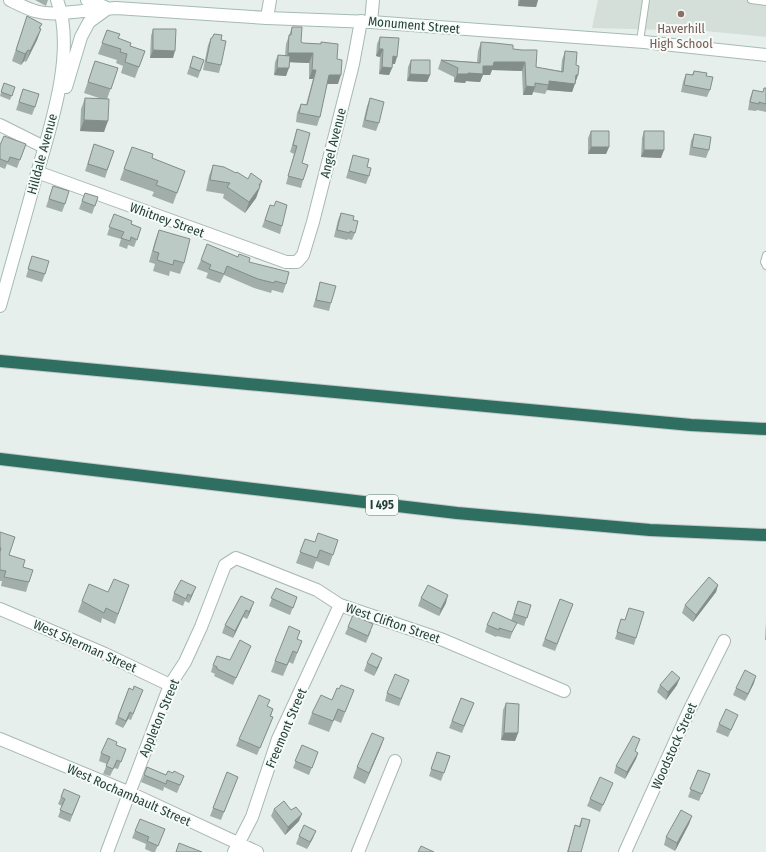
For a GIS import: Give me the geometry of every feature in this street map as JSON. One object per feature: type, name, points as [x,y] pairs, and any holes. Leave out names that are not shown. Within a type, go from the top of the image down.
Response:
[{"type":"highway","points":[[0,361],[691,424],[766,429]]},
{"type":"highway","name":"I 495","points":[[0,459],[465,514],[635,529],[766,535]]},
{"type":"street","name":"Monument Street","points":[[10,0],[34,12],[48,14],[108,8],[127,4],[267,18],[366,21],[640,41],[766,55]]},
{"type":"street","name":"Hilldale Avenue","points":[[0,306],[2,289],[44,147],[63,69],[62,13],[57,0]]},
{"type":"street","points":[[87,0],[108,8]]},
{"type":"street","points":[[267,18],[270,0]]},
{"type":"street","name":"Angel Avenue","points":[[296,262],[303,255],[313,222],[351,72],[373,0]]},
{"type":"street","points":[[55,105],[64,91],[84,31],[89,22],[108,8]]},
{"type":"street","points":[[0,125],[44,147]]},
{"type":"street","name":"Whitney Street","points":[[37,172],[286,262],[296,262]]},
{"type":"street","name":"West Clifton Street","points":[[225,565],[236,558],[317,590],[340,605],[444,640],[564,691]]},
{"type":"street","name":"Appleton Street","points":[[107,852],[170,685],[185,662],[201,627],[225,565]]},
{"type":"street","name":"Freemont Street","points":[[236,848],[252,817],[278,739],[340,605]]},
{"type":"street","name":"West Sherman Street","points":[[0,609],[106,654],[170,685]]},
{"type":"street","name":"Woodstock Street","points":[[626,852],[689,711],[724,641]]},
{"type":"street","name":"West Rochambault Street","points":[[0,739],[130,793],[236,848],[257,852]]},
{"type":"street","points":[[358,852],[395,761]]},
{"type":"lane","points":[[640,41],[646,0]]},
{"type":"lane","points":[[751,0],[766,2]]},
{"type":"lane","points":[[766,255],[764,262],[766,266]]},
{"type":"shaded area","name":"Haverhill High School","points":[[598,0],[766,0],[766,37],[705,31],[592,28]]},
{"type":"building","points":[[27,16],[42,24],[30,51],[28,50],[25,54],[16,50]]},
{"type":"building","points":[[292,27],[302,27],[301,42],[303,43],[321,44],[321,42],[338,44],[337,59],[342,60],[341,75],[329,75],[320,117],[299,113],[301,104],[307,105],[316,70],[312,70],[313,53],[288,53],[289,35],[291,35]]},
{"type":"building","points":[[153,29],[176,29],[175,51],[153,50]]},
{"type":"building","points":[[107,30],[120,34],[118,38],[131,43],[130,46],[145,51],[139,67],[125,62],[127,54],[120,52],[121,49],[102,43]]},
{"type":"building","points":[[214,34],[222,35],[221,40],[226,41],[221,65],[206,62],[211,38]]},
{"type":"building","points":[[380,37],[399,38],[397,57],[393,56],[392,68],[382,67],[383,49],[379,49]]},
{"type":"building","points":[[481,42],[513,45],[513,49],[537,50],[536,67],[563,72],[565,51],[577,52],[576,65],[579,66],[575,84],[549,81],[549,85],[535,83],[535,87],[526,86],[525,62],[494,62],[493,66],[483,66],[483,74],[457,74],[458,68],[441,60],[480,63]]},
{"type":"building","points":[[278,55],[290,56],[289,68],[277,68]]},
{"type":"building","points":[[193,56],[204,60],[200,71],[190,67]]},
{"type":"building","points":[[411,60],[430,60],[430,75],[410,74]]},
{"type":"building","points":[[95,61],[118,68],[111,89],[88,82]]},
{"type":"building","points":[[694,71],[707,73],[706,76],[713,77],[710,90],[684,85],[686,74],[693,75]]},
{"type":"building","points":[[4,83],[15,87],[12,96],[1,92]]},
{"type":"building","points":[[764,88],[766,88],[766,104],[750,102],[753,90],[763,92]]},
{"type":"building","points":[[23,89],[39,94],[35,107],[19,102]]},
{"type":"building","points":[[85,98],[109,99],[108,121],[84,120]]},
{"type":"building","points":[[370,98],[384,102],[379,123],[365,120]]},
{"type":"building","points":[[297,129],[310,133],[302,163],[308,165],[303,180],[288,176],[297,146],[293,145]]},
{"type":"building","points":[[591,131],[609,131],[609,147],[591,147]]},
{"type":"building","points":[[644,131],[664,131],[664,150],[644,150]]},
{"type":"building","points":[[694,134],[711,137],[709,150],[692,147]]},
{"type":"building","points":[[4,136],[26,144],[20,160],[10,157],[8,162],[0,159],[0,145]]},
{"type":"building","points":[[94,144],[114,151],[107,170],[88,164]]},
{"type":"building","points":[[132,147],[153,154],[152,158],[185,171],[177,193],[156,185],[158,181],[124,169]]},
{"type":"building","points":[[353,155],[369,159],[367,167],[371,168],[369,176],[349,171]]},
{"type":"building","points":[[213,165],[224,167],[236,173],[237,172],[248,179],[251,173],[262,181],[259,185],[260,187],[249,202],[227,187],[230,183],[210,180]]},
{"type":"building","points":[[53,186],[69,191],[65,204],[49,199]]},
{"type":"building","points":[[85,193],[98,197],[95,206],[82,201]]},
{"type":"building","points":[[276,201],[287,205],[282,226],[265,220],[270,205],[274,206]]},
{"type":"building","points":[[341,213],[354,216],[353,220],[358,221],[355,233],[337,230]]},
{"type":"building","points":[[114,214],[132,221],[131,224],[141,228],[137,240],[131,237],[130,241],[121,238],[124,232],[109,227]]},
{"type":"building","points":[[159,230],[190,239],[184,263],[174,260],[173,265],[157,260],[159,253],[153,251]]},
{"type":"building","points":[[207,244],[238,257],[239,254],[250,258],[249,262],[289,272],[286,284],[258,279],[227,266],[224,274],[209,269],[211,265],[201,260]]},
{"type":"building","points":[[32,256],[49,261],[45,274],[28,269]]},
{"type":"building","points":[[320,282],[336,286],[331,303],[316,300]]},
{"type":"building","points":[[0,532],[15,537],[9,555],[25,560],[23,567],[33,570],[29,582],[4,577],[6,571],[0,570]]},
{"type":"building","points":[[318,533],[338,540],[333,555],[320,550],[317,558],[300,552],[305,539],[315,542]]},
{"type":"building","points":[[709,577],[718,585],[696,615],[685,605]]},
{"type":"building","points":[[114,579],[129,585],[118,614],[106,608],[104,613],[82,601],[89,584],[108,592]]},
{"type":"building","points":[[181,580],[196,587],[191,596],[188,594],[186,599],[174,593]]},
{"type":"building","points":[[428,585],[448,595],[441,609],[421,598]]},
{"type":"building","points":[[276,588],[297,597],[293,608],[271,598]]},
{"type":"building","points":[[241,596],[254,602],[249,612],[246,610],[235,631],[225,625]]},
{"type":"building","points":[[560,599],[573,604],[557,644],[545,639]]},
{"type":"building","points":[[518,601],[531,605],[527,618],[514,614]]},
{"type":"building","points":[[629,608],[644,612],[636,638],[617,632],[621,619],[625,620]]},
{"type":"building","points":[[493,612],[517,623],[512,632],[499,628],[499,630],[487,625]]},
{"type":"building","points":[[353,615],[373,624],[368,636],[348,627]]},
{"type":"building","points":[[289,626],[300,631],[297,639],[302,641],[297,653],[293,651],[287,665],[275,661]]},
{"type":"building","points":[[240,640],[251,646],[236,678],[217,669],[217,667],[213,665],[217,656],[230,660]]},
{"type":"building","points":[[372,653],[382,658],[377,668],[367,663]]},
{"type":"building","points":[[745,670],[756,676],[748,694],[736,688]]},
{"type":"building","points":[[672,671],[680,678],[668,692],[660,685]]},
{"type":"building","points":[[395,674],[409,680],[401,699],[387,693]]},
{"type":"building","points":[[341,685],[354,690],[345,712],[338,709],[333,721],[312,713],[321,695],[332,700],[337,688],[339,689]]},
{"type":"building","points":[[134,686],[143,690],[133,714],[130,712],[126,721],[118,717],[129,688],[133,690]]},
{"type":"building","points":[[259,695],[270,700],[267,706],[273,709],[270,716],[273,717],[260,748],[239,739]]},
{"type":"building","points":[[461,698],[474,703],[464,726],[452,721]]},
{"type":"building","points":[[506,703],[519,704],[518,733],[504,733]]},
{"type":"building","points":[[726,709],[738,715],[731,730],[719,724]]},
{"type":"building","points":[[372,733],[384,738],[369,773],[357,767]]},
{"type":"building","points":[[633,736],[640,739],[635,751],[638,753],[627,772],[616,766]]},
{"type":"building","points":[[108,738],[117,742],[116,745],[126,749],[121,762],[117,760],[113,769],[106,766],[110,757],[101,753]]},
{"type":"building","points":[[302,745],[318,752],[312,768],[295,761]]},
{"type":"building","points":[[437,752],[450,756],[444,773],[431,769]]},
{"type":"building","points":[[147,767],[166,775],[168,771],[173,773],[174,771],[184,776],[180,785],[167,780],[166,784],[144,775]]},
{"type":"building","points":[[698,770],[710,774],[702,794],[690,789]]},
{"type":"building","points":[[227,772],[238,777],[224,812],[213,808]]},
{"type":"building","points":[[600,777],[613,783],[603,805],[590,799]]},
{"type":"building","points":[[64,789],[80,796],[72,815],[60,810],[65,799],[61,797]]},
{"type":"building","points":[[284,801],[291,810],[296,807],[302,814],[288,827],[274,809]]},
{"type":"building","points":[[681,810],[692,816],[677,843],[666,837]]},
{"type":"building","points":[[582,818],[590,820],[581,852],[568,852],[575,825],[580,827]]},
{"type":"building","points":[[140,819],[165,829],[158,846],[147,841],[149,837],[135,831]]},
{"type":"building","points":[[304,825],[316,831],[310,842],[299,836]]},
{"type":"building","points":[[179,843],[202,852],[176,852]]},
{"type":"building","points":[[421,846],[434,852],[418,852]]},
{"type":"place","name":"Haverhill High School","points":[[681,14]]}]
